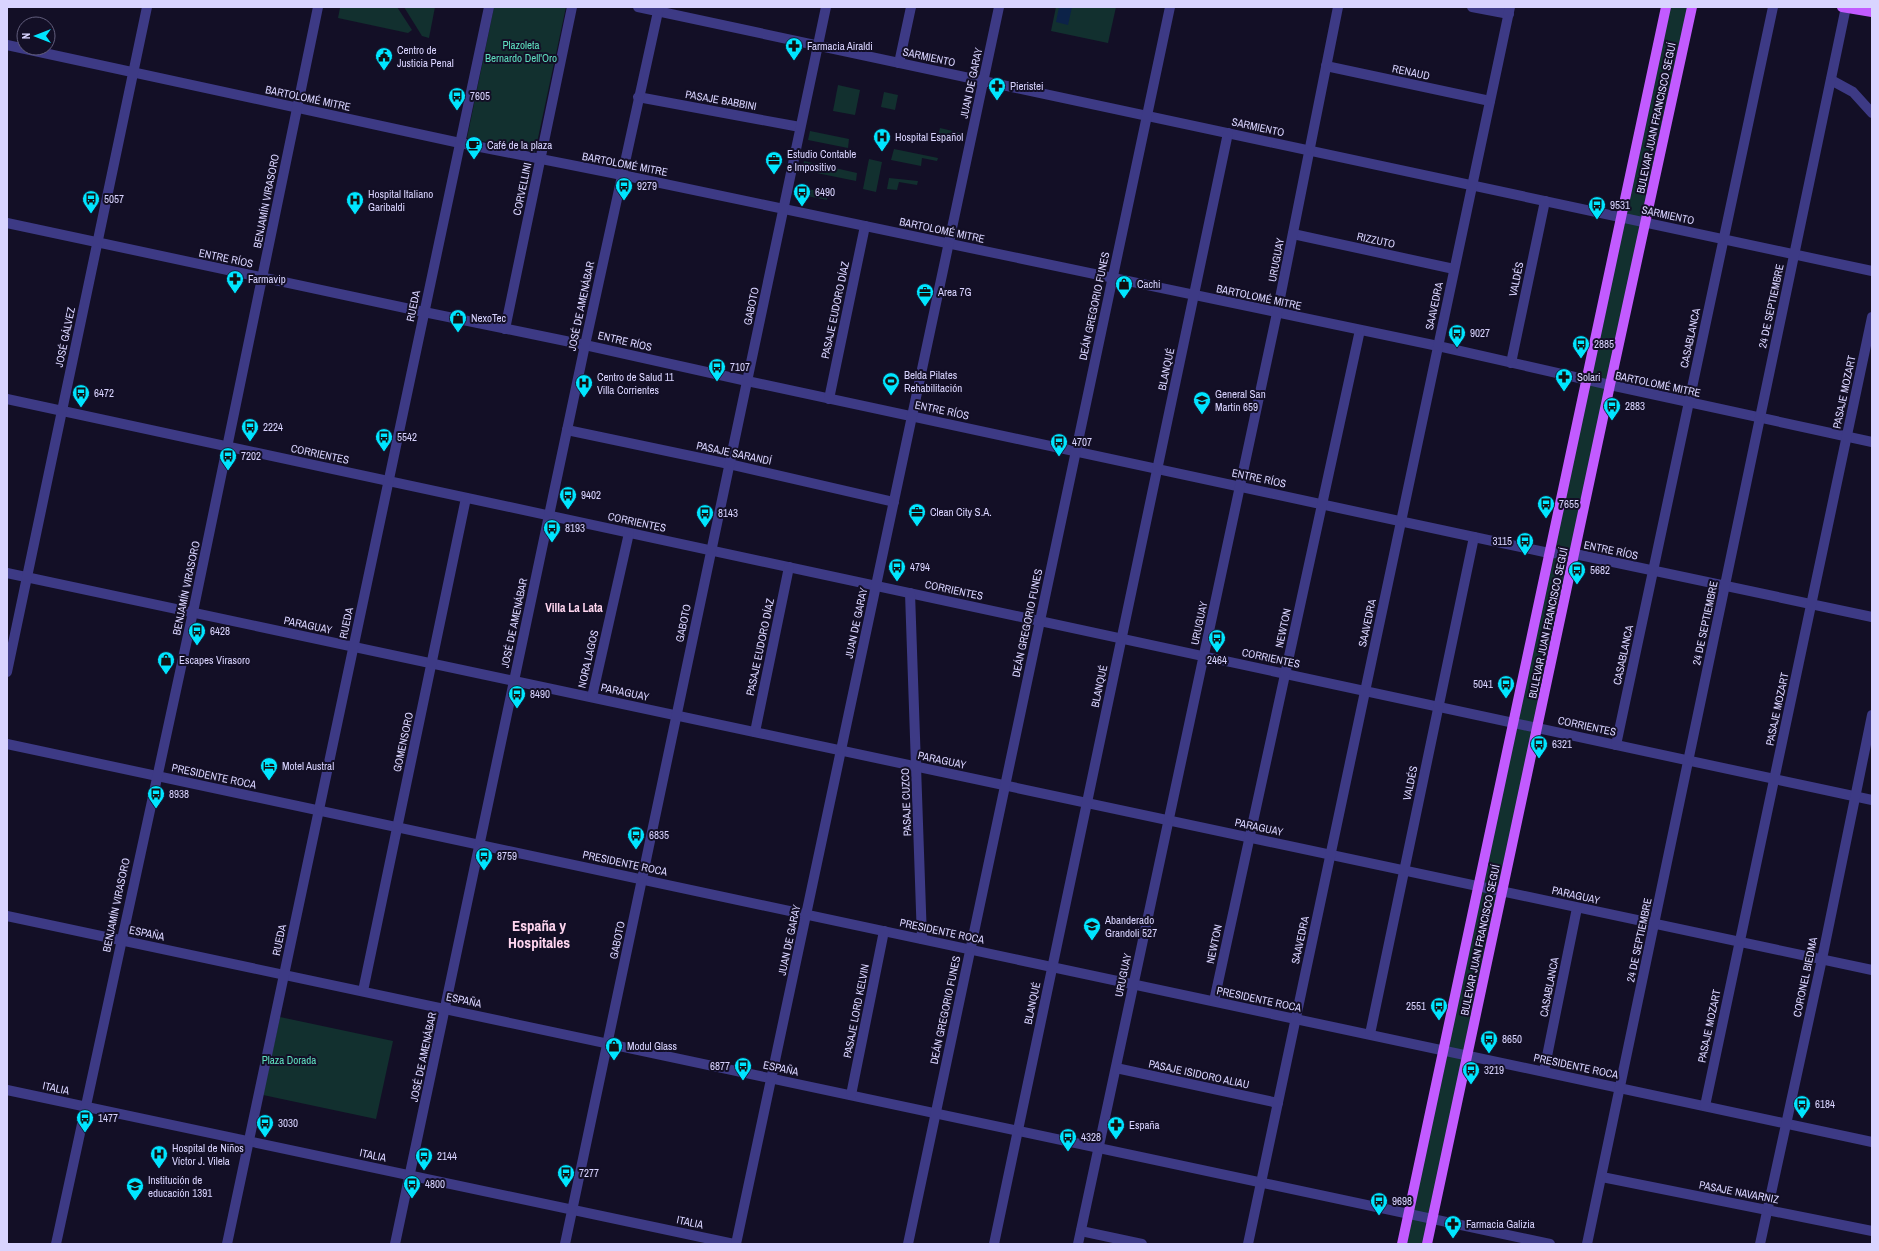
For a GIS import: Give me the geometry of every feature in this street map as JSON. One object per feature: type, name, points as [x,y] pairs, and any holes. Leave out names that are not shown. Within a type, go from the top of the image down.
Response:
[{"type":"main road","name":"BULEVAR JUAN FRANCISCO SEGUÍ","points":[[1402,1244],[1666,7]]},
{"type":"main road","name":"BULEVAR JUAN FRANCISCO SEGUÍ","points":[[1427,1244],[1692,7]]},
{"type":"main road","points":[[1842,7],[1872,12]]},
{"type":"street","name":"JOSÉ GÁLVEZ","points":[[7,672],[147,7]]},
{"type":"street","name":"BENJAMÍN VIRASORO","points":[[56,1244],[156,776],[193,612],[318,7]]},
{"type":"street","name":"RUEDA","points":[[227,1244],[489,7]]},
{"type":"street","name":"CORVELLINI","points":[[505,329],[572,7]]},
{"type":"street","name":"SARMIENTO","points":[[638,7],[658,9],[818,46],[1872,271]]},
{"type":"street","name":"GABOTO","points":[[565,1244],[826,7]]},
{"type":"street","points":[[899,63],[911,7]]},
{"type":"street","name":"JUAN DE GARAY","points":[[735,1244],[772,1078],[999,7]]},
{"type":"street","name":"DEÁN GREGORIO FUNES","points":[[908,1244],[1170,7]]},
{"type":"street","name":"URUGUAY","points":[[1078,1244],[1277,312],[1338,7]]},
{"type":"street","points":[[1472,7],[1509,11]]},
{"type":"street","name":"CASABLANCA","points":[[1616,745],[1773,7]]},
{"type":"street","name":"24 DE SEPTIEMBRE","points":[[1587,1244],[1846,7]]},
{"type":"street","name":"JOSÉ DE AMENÁBAR","points":[[395,1244],[585,345],[658,9]]},
{"type":"street","name":"SAAVEDRA","points":[[1248,1244],[1509,11]]},
{"type":"street","name":"BARTOLOMÉ MITRE","points":[[7,45],[460,144],[622,175],[1438,346],[1586,380],[1872,442]]},
{"type":"street","name":"RENAUD","points":[[1326,66],[1490,101]]},
{"type":"street","points":[[1831,80],[1853,92],[1872,113]]},
{"type":"street","name":"PASAJE BABBINI","points":[[638,97],[800,127]]},
{"type":"street","name":"BLANQUÉ","points":[[994,1244],[1228,133]]},
{"type":"street","name":"VALDÉS","points":[[1511,363],[1545,201]]},
{"type":"street","name":"ENTRE RÍOS","points":[[7,223],[585,345],[829,399],[1549,553],[1575,554],[1872,617]]},
{"type":"street","name":"PASAJE EUDORO DÍAZ","points":[[829,399],[865,226]]},
{"type":"street","name":"RIZZUTO","points":[[1293,234],[1454,269]]},
{"type":"street","name":"PASAJE MOZART","points":[[1705,1106],[1872,317]]},
{"type":"street","name":"NEWTON","points":[[1214,1001],[1360,330]]},
{"type":"street","name":"CORRIENTES","points":[[7,399],[1872,800]]},
{"type":"street","name":"PASAJE SARANDÍ","points":[[567,430],[729,464],[894,502]]},
{"type":"street","name":"GOMENSORO","points":[[363,991],[466,498]]},
{"type":"street","name":"NORA LAGOS","points":[[592,697],[629,533]]},
{"type":"street","name":"VALDÉS","points":[[1370,1034],[1474,537]]},
{"type":"street","name":"PASAJE EUDORO DÍAZ","points":[[755,732],[789,567]]},
{"type":"street","name":"PARAGUAY","points":[[7,573],[1503,890],[1577,908],[1872,970]]},
{"type":"street","name":"PASAJE CUZCO","points":[[910,593],[922,939]]},
{"type":"street","name":"CORONEL BIEDMA","points":[[1760,1244],[1785,1123],[1822,959],[1872,715]]},
{"type":"street","name":"PRESIDENTE ROCA","points":[[7,744],[1872,1142]]},
{"type":"street","name":"CASABLANCA","points":[[1544,1072],[1577,908]]},
{"type":"street","name":"ESPAÑA","points":[[7,916],[1432,1219],[1510,1240],[1550,1244]]},
{"type":"street","name":"PASAJE LORD KELVIN","points":[[851,1095],[884,931]]},
{"type":"street","name":"PASAJE ISIDORO ALIAU","points":[[1116,1068],[1278,1103]]},
{"type":"street","name":"ITALIA","points":[[7,1090],[735,1244]]},
{"type":"street","name":"PASAJE NAVARNIZ","points":[[1602,1177],[1872,1231]]},
{"type":"street","points":[[1081,1231],[1142,1244]]},
{"type":"green space","points":[[397,7],[412,30],[408,33],[338,18],[340,8]]},
{"type":"green space","points":[[404,7],[435,7],[429,38],[422,36]]},
{"type":"green space","name":"Plazoleta Bernardo Dell'Oro","points":[[494,7],[566,7],[535,152],[467,138]]},
{"type":"green space","points":[[1056,7],[1116,7],[1108,43],[1051,31]]},
{"type":"green space","points":[[1666,7],[1692,7],[1427,1244],[1402,1244]]},
{"type":"green space","points":[[838,85],[860,90],[855,115],[833,111]]},
{"type":"green space","points":[[884,92],[898,95],[895,110],[881,107]]},
{"type":"green space","points":[[940,128],[961,133],[959,142],[938,137]]},
{"type":"green space","points":[[810,131],[849,139],[848,148],[808,140]]},
{"type":"green space","points":[[894,149],[938,158],[937,161],[922,158],[921,166],[891,160]]},
{"type":"green space","points":[[869,159],[882,162],[876,192],[863,189]]},
{"type":"green space","points":[[804,161],[857,173],[856,181],[802,170]]},
{"type":"green space","points":[[889,178],[918,181],[917,185],[899,182],[897,190],[887,189]]},
{"type":"green space","points":[[798,187],[828,193],[827,200],[797,194]]},
{"type":"green space","name":"Plaza Dorada","points":[[280,1017],[393,1041],[376,1119],[263,1095]]},
{"type":"water","points":[[1059,7],[1072,7],[1068,25],[1056,22]]},
{"type":"place","name":"Farmacia Airaldi","points":[[794,61]]},
{"type":"place","name":"Centro de Justicia Penal","points":[[384,71]]},
{"type":"place","name":"Pieristei","points":[[997,101]]},
{"type":"place","name":"7605","points":[[457,111]]},
{"type":"place","name":"Hospital Español","points":[[882,152]]},
{"type":"place","name":"Café de la plaza","points":[[474,160]]},
{"type":"place","name":"Estudio Contable e Impositivo","points":[[774,175]]},
{"type":"place","name":"9279","points":[[624,201]]},
{"type":"place","name":"6490","points":[[802,207]]},
{"type":"place","name":"5057","points":[[91,214]]},
{"type":"place","name":"Hospital Italiano Garibaldi","points":[[355,215]]},
{"type":"place","name":"9531","points":[[1597,220]]},
{"type":"place","name":"Farmavip","points":[[235,294]]},
{"type":"place","name":"Cachi","points":[[1124,299]]},
{"type":"place","name":"Area 7G","points":[[925,307]]},
{"type":"place","name":"NexoTec","points":[[458,333]]},
{"type":"place","name":"9027","points":[[1457,348]]},
{"type":"place","name":"2885","points":[[1581,359]]},
{"type":"place","name":"7107","points":[[717,382]]},
{"type":"place","name":"Solari","points":[[1564,392]]},
{"type":"place","name":"Belda Pilates Rehabilitación","points":[[891,396]]},
{"type":"place","name":"Centro de Salud 11 Villa Corrientes","points":[[584,398]]},
{"type":"place","name":"6472","points":[[81,408]]},
{"type":"place","name":"General San Martín 659","points":[[1202,415]]},
{"type":"place","name":"2883","points":[[1612,421]]},
{"type":"place","name":"2224","points":[[250,442]]},
{"type":"place","name":"5542","points":[[384,452]]},
{"type":"place","name":"4707","points":[[1059,457]]},
{"type":"place","name":"7202","points":[[228,471]]},
{"type":"place","name":"9402","points":[[568,510]]},
{"type":"place","name":"7655","points":[[1546,519]]},
{"type":"place","name":"Clean City S.A.","points":[[917,527]]},
{"type":"place","name":"8143","points":[[705,528]]},
{"type":"place","name":"8193","points":[[552,543]]},
{"type":"place","name":"3115","points":[[1525,556]]},
{"type":"place","name":"4794","points":[[897,582]]},
{"type":"place","name":"5682","points":[[1577,585]]},
{"type":"place","name":"6428","points":[[197,646]]},
{"type":"place","name":"2464","points":[[1217,653]]},
{"type":"place","name":"Escapes Virasoro","points":[[166,675]]},
{"type":"place","name":"5041","points":[[1506,699]]},
{"type":"place","name":"8490","points":[[517,709]]},
{"type":"place","name":"6321","points":[[1539,759]]},
{"type":"place","name":"Motel Austral","points":[[269,781]]},
{"type":"place","name":"8938","points":[[156,809]]},
{"type":"place","name":"6835","points":[[636,850]]},
{"type":"place","name":"8759","points":[[484,871]]},
{"type":"place","name":"Abanderado Grandoli 527","points":[[1092,941]]},
{"type":"place","name":"2551","points":[[1439,1021]]},
{"type":"place","name":"8650","points":[[1489,1054]]},
{"type":"place","name":"Modul Glass","points":[[614,1061]]},
{"type":"place","name":"6877","points":[[743,1081]]},
{"type":"place","name":"3219","points":[[1471,1085]]},
{"type":"place","name":"6184","points":[[1802,1119]]},
{"type":"place","name":"1477","points":[[85,1133]]},
{"type":"place","name":"3030","points":[[265,1138]]},
{"type":"place","name":"España","points":[[1116,1140]]},
{"type":"place","name":"4328","points":[[1068,1152]]},
{"type":"place","name":"Hospital de Niños Víctor J. Vilela","points":[[159,1169]]},
{"type":"place","name":"2144","points":[[424,1171]]},
{"type":"place","name":"7277","points":[[566,1188]]},
{"type":"place","name":"4800","points":[[412,1199]]},
{"type":"place","name":"Institución de educación 1391","points":[[135,1201]]},
{"type":"place","name":"9698","points":[[1379,1216]]},
{"type":"place","name":"Farmacia Galizia","points":[[1453,1239]]},
{"type":"district","name":"Villa La Lata","points":[[574,608]]},
{"type":"district","name":"España y Hospitales","points":[[539,934]]}]
